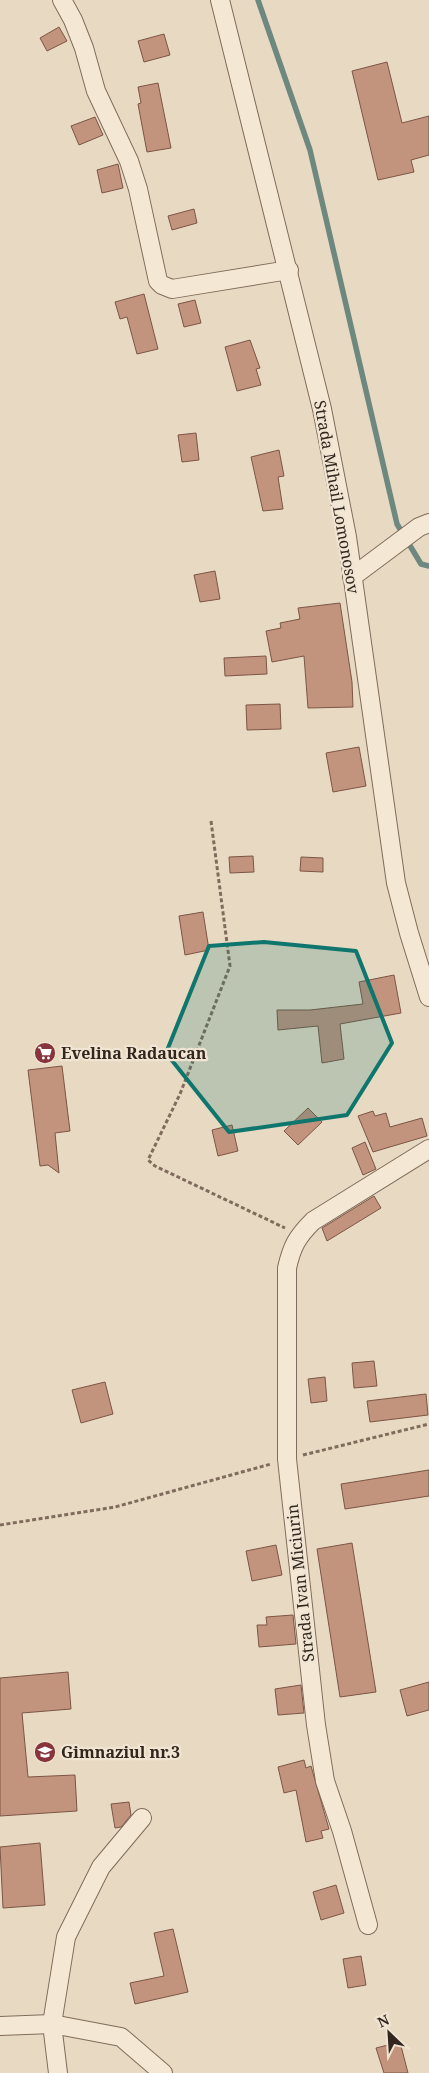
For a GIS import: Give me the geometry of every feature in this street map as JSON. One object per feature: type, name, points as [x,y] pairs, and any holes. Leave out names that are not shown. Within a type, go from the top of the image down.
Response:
[{"type":"street","points":[[62,0],[73,20],[84,48],[96,91],[129,161],[138,188],[158,281],[172,289],[288,270]]},
{"type":"street","name":"Strada Mihail Lomonosov","points":[[220,0],[322,409],[347,537],[396,883],[429,998]]},
{"type":"street","points":[[352,577],[424,525]]},
{"type":"street","name":"Strada Ivan Miciurin","points":[[368,1925],[342,1831],[325,1781],[316,1726],[286,1459],[287,1268],[299,1235],[313,1221],[429,1149]]},
{"type":"street","points":[[58,2073],[52,2024],[66,1937],[101,1867],[142,1818]]},
{"type":"street","points":[[0,2026],[52,2024],[121,2037],[163,2073]]},
{"type":"path","points":[[211,821],[230,966],[180,1094],[148,1160],[155,1166],[299,1235]]},
{"type":"path","points":[[0,1525],[115,1507],[286,1459],[429,1424]]},
{"type":"highlighted area","points":[[264,942],[356,951],[392,1043],[347,1115],[229,1132],[166,1053],[209,946]]},
{"type":"building","points":[[59,27],[67,41],[47,51],[40,38]]},
{"type":"building","points":[[164,34],[170,55],[144,62],[138,41]]},
{"type":"building","points":[[387,62],[402,123],[429,116],[429,155],[411,160],[414,172],[378,180],[352,71]]},
{"type":"building","points":[[158,83],[171,148],[147,152],[138,104],[141,103],[138,87]]},
{"type":"building","points":[[95,117],[103,135],[79,145],[71,126]]},
{"type":"building","points":[[118,164],[123,188],[102,193],[97,170]]},
{"type":"building","points":[[194,209],[197,223],[172,230],[168,216]]},
{"type":"building","points":[[144,294],[158,349],[137,354],[127,317],[120,319],[115,302]]},
{"type":"building","points":[[195,300],[201,323],[184,327],[178,304]]},
{"type":"building","points":[[250,340],[260,368],[256,369],[261,385],[237,391],[225,347]]},
{"type":"building","points":[[196,433],[199,460],[182,462],[178,435]]},
{"type":"building","points":[[279,450],[284,476],[278,477],[283,509],[263,511],[251,457]]},
{"type":"building","points":[[215,571],[220,599],[200,602],[194,575]]},
{"type":"building","points":[[340,603],[352,682],[353,707],[308,708],[304,656],[272,662],[266,631],[281,628],[280,623],[300,619],[298,608]]},
{"type":"building","points":[[266,656],[267,674],[225,676],[224,658]]},
{"type":"building","points":[[280,704],[281,729],[247,730],[246,705]]},
{"type":"building","points":[[359,747],[366,786],[333,792],[326,753]]},
{"type":"building","points":[[253,856],[254,872],[230,873],[229,857]]},
{"type":"building","points":[[301,857],[323,858],[323,872],[300,871]]},
{"type":"building","points":[[203,912],[209,950],[185,955],[179,916]]},
{"type":"building","points":[[394,975],[401,1013],[340,1024],[344,1059],[322,1063],[318,1026],[278,1030],[277,1010],[310,1010],[363,1004],[359,982]]},
{"type":"building","points":[[62,1066],[70,1131],[55,1133],[59,1173],[48,1165],[40,1166],[28,1070]]},
{"type":"building","points":[[308,1108],[322,1122],[298,1145],[284,1131]]},
{"type":"building","points":[[373,1111],[375,1116],[386,1113],[390,1127],[422,1118],[427,1136],[373,1152],[358,1116]]},
{"type":"building","points":[[232,1125],[238,1151],[218,1156],[212,1130]]},
{"type":"building","points":[[365,1142],[376,1169],[363,1175],[352,1148]]},
{"type":"building","points":[[374,1196],[381,1208],[327,1241],[322,1228]]},
{"type":"building","points":[[374,1361],[377,1386],[354,1388],[352,1363]]},
{"type":"building","points":[[325,1377],[327,1401],[311,1403],[308,1379]]},
{"type":"building","points":[[105,1382],[113,1414],[81,1423],[72,1390]]},
{"type":"building","points":[[426,1394],[428,1415],[370,1422],[367,1401]]},
{"type":"building","points":[[429,1470],[429,1496],[345,1509],[341,1484]]},
{"type":"building","points":[[352,1543],[376,1692],[340,1697],[317,1549]]},
{"type":"building","points":[[276,1545],[282,1575],[252,1581],[246,1551]]},
{"type":"building","points":[[293,1615],[296,1644],[259,1647],[257,1625],[267,1625],[266,1617]]},
{"type":"building","points":[[68,1672],[71,1709],[22,1713],[28,1777],[75,1775],[77,1811],[0,1816],[0,1678]]},
{"type":"building","points":[[429,1682],[429,1710],[407,1716],[400,1690]]},
{"type":"building","points":[[301,1685],[304,1713],[278,1715],[275,1689]]},
{"type":"building","points":[[304,1760],[306,1768],[311,1766],[329,1829],[321,1831],[323,1838],[306,1842],[296,1790],[284,1793],[278,1767]]},
{"type":"building","points":[[129,1802],[131,1815],[121,1827],[115,1828],[111,1804]]},
{"type":"building","points":[[40,1843],[45,1905],[3,1908],[0,1847]]},
{"type":"building","points":[[336,1885],[344,1913],[321,1920],[313,1892]]},
{"type":"building","points":[[173,1929],[188,1992],[135,2004],[130,1983],[164,1976],[154,1933]]},
{"type":"building","points":[[361,1956],[366,1985],[348,1988],[343,1959]]},
{"type":"building","points":[[400,2042],[408,2073],[384,2073],[376,2048]]},
{"type":"waterway","points":[[258,0],[310,150],[397,524],[421,564],[429,566]]},
{"type":"place","name":"Evelina Radaucan","points":[[45,1053]]},
{"type":"place","name":"Gimnaziul nr.3","points":[[45,1752]]}]
